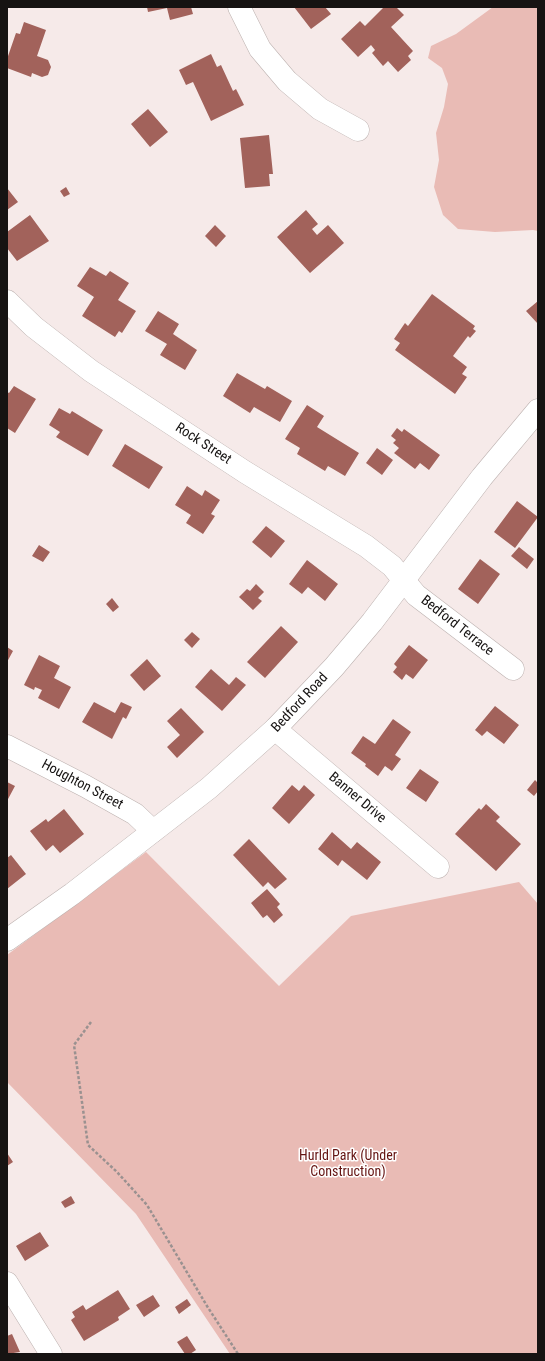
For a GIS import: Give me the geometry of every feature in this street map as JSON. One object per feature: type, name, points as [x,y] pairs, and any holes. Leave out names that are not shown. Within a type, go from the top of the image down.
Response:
[{"type":"street","points":[[238,7],[260,49],[287,81],[320,109],[358,130]]},
{"type":"street","name":"Rock Street","points":[[7,301],[39,331],[91,371],[245,472],[366,546],[392,566],[404,581]]},
{"type":"street","name":"Bedford Road","points":[[7,940],[209,788],[275,730],[334,666],[404,581],[482,477],[538,410]]},
{"type":"street","name":"Bedford Terrace","points":[[404,581],[416,595],[513,669]]},
{"type":"street","name":"Banner Drive","points":[[275,730],[438,867]]},
{"type":"street","name":"Houghton Street","points":[[7,746],[104,796],[137,816],[153,831]]},
{"type":"street","points":[[7,1283],[51,1354]]},
{"type":"path","points":[[91,1022],[74,1045],[88,1144],[148,1205],[238,1354]]},
{"type":"green space","points":[[493,7],[538,7],[538,231],[495,232],[458,229],[443,215],[434,187],[439,160],[436,133],[444,107],[448,84],[442,68],[428,58],[431,46],[456,34]]},
{"type":"green space","name":"Hurld Park (Under Construction)","points":[[146,852],[279,986],[351,916],[519,882],[538,904],[538,1354],[230,1354],[136,1214],[7,1082],[7,955]]},
{"type":"building","points":[[147,7],[191,7],[193,14],[170,20],[167,8],[148,12]]},
{"type":"building","points":[[294,7],[325,7],[331,14],[311,29]]},
{"type":"building","points":[[384,7],[396,7],[404,15],[391,27],[413,51],[408,56],[411,60],[398,72],[388,61],[383,66],[372,53],[375,50],[371,45],[358,57],[341,39],[360,21],[365,26]]},
{"type":"building","points":[[24,22],[46,30],[37,56],[48,60],[51,67],[48,75],[42,77],[32,73],[31,77],[7,68],[7,59],[16,33],[20,34]]},
{"type":"building","points":[[211,54],[217,67],[221,65],[233,91],[236,89],[244,105],[211,121],[193,82],[186,85],[179,70]]},
{"type":"building","points":[[148,109],[168,132],[150,147],[131,124]]},
{"type":"building","points":[[269,135],[273,174],[269,174],[270,186],[245,188],[240,138]]},
{"type":"building","points":[[66,187],[70,194],[64,197],[60,191]]},
{"type":"building","points":[[7,188],[18,202],[7,210]]},
{"type":"building","points":[[306,210],[318,224],[312,229],[317,235],[328,225],[344,243],[310,273],[277,237]]},
{"type":"building","points":[[30,215],[49,241],[17,261],[7,248],[7,232]]},
{"type":"building","points":[[215,225],[226,236],[216,247],[205,236]]},
{"type":"building","points":[[90,267],[106,276],[110,271],[129,283],[118,300],[136,311],[122,333],[119,331],[115,337],[82,316],[94,297],[77,286]]},
{"type":"building","points":[[432,294],[475,326],[473,329],[476,331],[470,338],[468,336],[453,356],[467,367],[462,374],[467,377],[455,394],[395,350],[400,343],[394,339],[405,323],[408,326]]},
{"type":"building","points":[[538,301],[538,324],[526,311]]},
{"type":"building","points":[[158,311],[179,324],[173,334],[197,350],[185,370],[160,355],[167,344],[145,331]]},
{"type":"building","points":[[237,373],[265,389],[267,386],[292,401],[280,422],[254,407],[250,413],[223,396]]},
{"type":"building","points":[[14,386],[36,399],[15,433],[7,428],[7,392],[9,393]]},
{"type":"building","points":[[307,405],[324,416],[317,427],[359,453],[345,476],[328,466],[325,471],[297,454],[300,448],[285,439]]},
{"type":"building","points":[[59,408],[70,414],[72,411],[103,430],[88,456],[56,437],[60,432],[49,425]]},
{"type":"building","points":[[397,428],[402,432],[404,429],[440,455],[429,470],[420,463],[415,469],[394,453],[399,448],[393,443],[396,440],[391,436]]},
{"type":"building","points":[[125,444],[163,467],[149,489],[112,466]]},
{"type":"building","points":[[377,448],[393,460],[382,475],[366,463]]},
{"type":"building","points":[[187,486],[202,496],[205,490],[220,500],[211,514],[215,516],[203,534],[186,523],[191,515],[175,505]]},
{"type":"building","points":[[517,501],[538,517],[515,548],[494,532]]},
{"type":"building","points":[[266,526],[285,541],[271,558],[252,542]]},
{"type":"building","points":[[39,545],[50,552],[43,562],[32,556]]},
{"type":"building","points":[[519,547],[534,559],[527,569],[511,556]]},
{"type":"building","points":[[480,559],[500,574],[478,604],[458,589]]},
{"type":"building","points":[[307,560],[338,584],[325,601],[308,587],[302,594],[289,584]]},
{"type":"building","points":[[256,584],[264,592],[258,598],[262,601],[253,610],[239,597],[247,589],[250,591]]},
{"type":"building","points":[[112,598],[119,607],[113,612],[106,604]]},
{"type":"building","points":[[281,626],[298,642],[265,678],[247,662]]},
{"type":"building","points":[[192,632],[200,639],[192,648],[184,640]]},
{"type":"building","points":[[409,645],[428,660],[413,679],[406,674],[402,680],[393,672],[397,667],[394,664]]},
{"type":"building","points":[[7,647],[13,651],[7,662]]},
{"type":"building","points":[[39,655],[60,666],[54,678],[71,687],[59,709],[38,698],[42,690],[35,687],[34,690],[24,685]]},
{"type":"building","points":[[147,659],[161,676],[144,691],[130,675]]},
{"type":"building","points":[[211,669],[229,685],[236,677],[246,685],[222,711],[195,687]]},
{"type":"building","points":[[94,702],[115,713],[121,702],[132,707],[126,719],[123,717],[112,739],[82,722]]},
{"type":"building","points":[[495,706],[519,725],[504,744],[487,731],[482,736],[475,730]]},
{"type":"building","points":[[181,708],[204,732],[177,758],[167,747],[180,735],[167,721]]},
{"type":"building","points":[[393,719],[411,732],[395,755],[401,759],[392,771],[385,766],[378,776],[365,766],[366,764],[351,753],[363,736],[375,744]]},
{"type":"building","points":[[420,769],[439,782],[426,802],[406,788]]},
{"type":"building","points":[[535,780],[538,783],[538,791],[534,796],[527,790]]},
{"type":"building","points":[[7,782],[15,786],[7,801]]},
{"type":"building","points":[[292,785],[299,791],[304,785],[315,795],[289,824],[272,808]]},
{"type":"building","points":[[486,804],[500,817],[496,821],[521,844],[496,871],[455,834],[479,808],[481,810]]},
{"type":"building","points":[[64,809],[84,834],[60,853],[53,845],[46,851],[30,831],[46,819],[48,822]]},
{"type":"building","points":[[332,832],[351,849],[357,842],[381,862],[367,880],[342,860],[338,866],[318,849]]},
{"type":"building","points":[[249,839],[287,879],[275,889],[268,882],[263,887],[233,855]]},
{"type":"building","points":[[11,855],[26,874],[7,889],[7,858]]},
{"type":"building","points":[[267,889],[280,904],[277,907],[283,915],[274,923],[267,915],[263,918],[251,903]]},
{"type":"building","points":[[7,1153],[13,1162],[7,1166]]},
{"type":"building","points":[[71,1196],[75,1203],[65,1208],[61,1202]]},
{"type":"building","points":[[40,1232],[49,1246],[25,1261],[16,1246]]},
{"type":"building","points":[[118,1290],[130,1309],[118,1317],[119,1320],[84,1341],[71,1320],[75,1317],[72,1312],[83,1305],[86,1310]]},
{"type":"building","points":[[153,1295],[160,1306],[144,1317],[136,1305]]},
{"type":"building","points":[[187,1299],[191,1305],[179,1314],[175,1307]]},
{"type":"building","points":[[12,1334],[20,1352],[7,1354],[7,1336]]},
{"type":"building","points":[[187,1336],[196,1350],[190,1354],[185,1354],[177,1342]]}]
